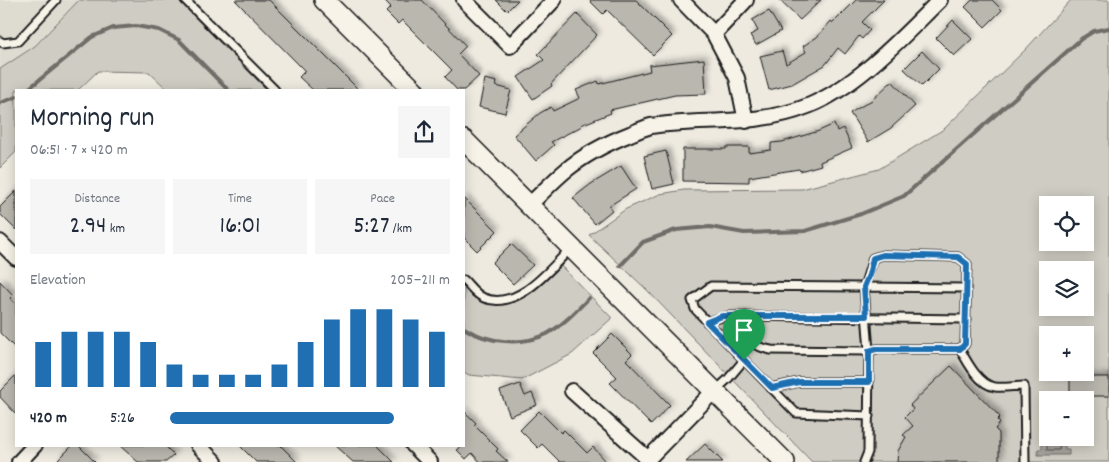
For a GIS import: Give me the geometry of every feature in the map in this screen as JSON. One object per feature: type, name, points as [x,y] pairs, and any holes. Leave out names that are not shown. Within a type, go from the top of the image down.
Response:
[{"type":"street","points":[[324,0],[413,89]]},
{"type":"street","points":[[464,0],[510,46],[554,0]]},
{"type":"street","points":[[681,0],[714,34],[737,78],[746,121]]},
{"type":"street","points":[[714,34],[746,0]]},
{"type":"street","points":[[529,205],[566,171],[607,143],[649,127],[686,122],[746,121],[772,117],[809,106],[846,85],[888,51],[940,0]]},
{"type":"street","points":[[465,141],[784,462]]},
{"type":"street","points":[[0,242],[15,257]]},
{"type":"street","points":[[572,391],[647,461],[714,391]]},
{"type":"street","points":[[19,462],[33,447]]},
{"type":"street","points":[[200,447],[215,462]]},
{"type":"street","points":[[415,447],[430,462]]},
{"type":"lane","points":[[0,40],[3,42],[18,41],[56,0]]},
{"type":"lane","points":[[185,0],[274,89]]},
{"type":"lane","points":[[465,281],[484,298],[504,300],[523,293],[572,248]]},
{"type":"lane","points":[[746,316],[747,336],[751,343],[770,350],[869,351],[876,349],[960,349],[965,344],[967,264],[958,257],[883,255],[873,258],[864,287],[869,351],[868,452],[864,462]]},
{"type":"lane","points":[[868,416],[796,413],[695,310],[692,300],[710,286],[966,288]]},
{"type":"lane","points":[[707,322],[722,316],[866,316],[966,319]]},
{"type":"lane","points":[[960,349],[977,374],[988,384],[995,387],[1024,386],[1025,462]]},
{"type":"lane","points":[[714,391],[728,379],[744,360]]},
{"type":"lane","points":[[772,388],[799,382],[869,382]]},
{"type":"lane","points":[[868,452],[872,462]]},
{"type":"shaded area","points":[[0,0],[79,0],[35,46],[0,69]]},
{"type":"shaded area","points":[[79,0],[178,0],[266,89],[167,89],[149,72],[98,71],[79,89],[15,89],[15,153],[0,168],[0,69],[35,46]]},
{"type":"shaded area","points":[[1071,0],[1109,0],[1109,462],[812,462],[647,290],[589,235],[626,209],[660,194],[684,190],[802,189],[879,169],[944,129],[1026,49]]},
{"type":"shaded area","points":[[561,266],[612,318],[572,354],[522,380],[469,375],[465,373],[465,290],[479,300],[502,305],[521,299],[538,287]]},
{"type":"water","points":[[1042,446],[1065,446],[1065,449],[1069,449],[1069,455],[1038,455],[1038,449],[1042,449]]},
{"type":"building","points":[[235,0],[269,0],[358,89],[312,89],[299,77],[305,71]]},
{"type":"building","points":[[384,0],[422,0],[466,46],[458,54],[479,76],[465,89],[456,89],[445,77],[452,70],[402,20],[398,24],[386,12],[391,7]]},
{"type":"building","points":[[496,0],[518,0],[507,11]]},
{"type":"building","points":[[589,0],[636,0],[672,36],[653,55],[607,10],[603,14]]},
{"type":"building","points":[[779,0],[821,0],[800,20]]},
{"type":"building","points":[[856,0],[884,0],[862,22],[870,30],[862,39],[859,36],[845,54],[838,48],[825,65],[792,84],[769,90],[760,56],[782,51],[786,64],[806,52],[803,46],[817,37],[831,21],[833,23]]},
{"type":"building","points":[[972,0],[992,0],[1002,10],[985,27],[965,7]]},
{"type":"building","points":[[769,11],[781,31],[756,45],[750,35],[758,31],[752,20]]},
{"type":"building","points":[[577,14],[597,35],[551,84],[552,86],[533,99],[518,77],[544,60],[538,54]]},
{"type":"building","points":[[953,20],[972,39],[954,56],[936,38]]},
{"type":"building","points":[[922,51],[939,69],[922,86],[904,69]]},
{"type":"building","points":[[704,59],[706,94],[675,95],[610,110],[611,113],[581,125],[551,142],[554,145],[536,161],[514,135],[540,113],[551,107],[553,111],[580,98],[576,90],[598,81],[599,84],[650,71],[649,65]]},
{"type":"building","points":[[485,79],[497,82],[496,86],[511,90],[505,113],[479,107]]},
{"type":"building","points":[[892,81],[915,106],[891,128],[868,142],[850,113],[872,100]]},
{"type":"building","points":[[834,124],[837,131],[843,128],[852,148],[820,162],[821,165],[800,171],[799,169],[749,177],[749,182],[683,181],[683,149],[749,147],[749,153],[771,150],[771,143],[782,142],[819,131]]},
{"type":"building","points":[[666,151],[674,184],[652,189],[644,156]]},
{"type":"building","points":[[621,166],[636,189],[609,206],[612,210],[595,224],[573,198],[591,184]]},
{"type":"building","points":[[15,192],[15,229],[0,214],[0,207]]},
{"type":"building","points":[[465,199],[497,231],[477,251],[465,239]]},
{"type":"building","points":[[511,244],[533,265],[513,284],[492,263]]},
{"type":"building","points":[[0,281],[13,295],[10,298],[15,304],[15,348],[0,333]]},
{"type":"building","points":[[612,334],[632,354],[626,360],[670,405],[651,425],[610,383],[617,377],[593,353]]},
{"type":"building","points":[[951,366],[1000,417],[997,420],[1000,423],[995,429],[999,433],[999,462],[897,462],[898,451],[906,437],[903,435],[913,426],[905,417],[913,409],[910,405]]},
{"type":"building","points":[[15,376],[15,413],[0,397],[0,391]]},
{"type":"building","points":[[1094,377],[1109,377],[1109,396],[1094,396],[1094,391],[1070,391],[1070,381],[1094,381]]},
{"type":"building","points":[[520,384],[525,396],[532,393],[537,405],[510,416],[500,391]]},
{"type":"building","points":[[539,411],[561,433],[564,430],[587,453],[593,447],[607,462],[560,462],[542,444],[538,448],[520,430]]},
{"type":"building","points":[[465,412],[476,423],[474,425],[498,449],[496,451],[508,462],[480,462],[472,453],[466,459],[457,450],[465,447]]},
{"type":"building","points":[[705,444],[723,462],[686,462]]},
{"type":"building","points":[[71,447],[80,447],[95,462],[56,462]]},
{"type":"building","points":[[121,447],[166,447],[174,455],[166,462],[138,462]]},
{"type":"building","points":[[241,447],[282,447],[297,462],[256,462]]},
{"type":"building","points":[[336,447],[379,447],[394,462],[353,462]]},
{"type":"waterway","points":[[28,89],[92,37],[113,28],[136,26],[159,30],[179,40],[227,89]]},
{"type":"waterway","points":[[620,266],[643,242],[676,230],[710,227],[744,233],[805,231],[861,214],[904,196],[1081,39],[1094,31],[1109,28]]},
{"type":"waterway","points":[[0,103],[15,97]]},
{"type":"waterway","points":[[465,329],[494,340],[516,341],[537,338],[547,334],[569,318],[589,298]]},
{"type":"route","points":[[883,255],[958,257],[967,264],[965,344],[960,349],[876,349],[869,351],[869,382],[799,382],[772,388],[744,360],[707,322],[722,316],[866,316],[864,287],[873,258],[883,255]]}]
